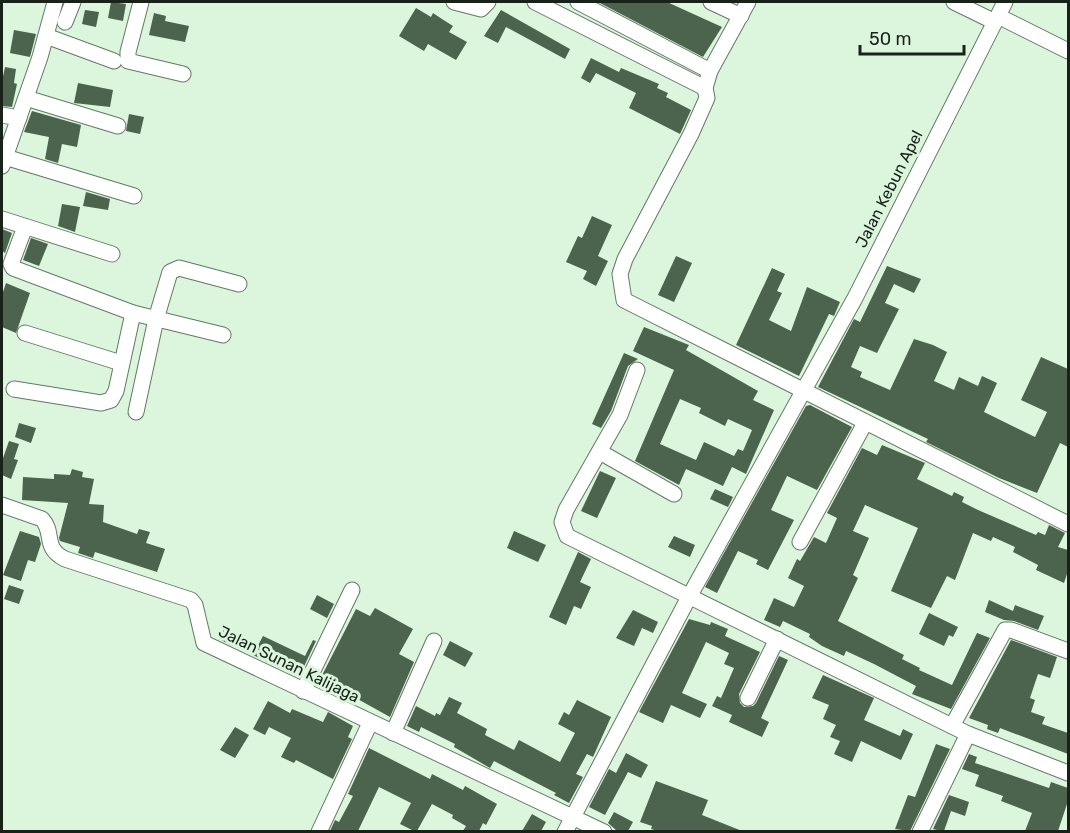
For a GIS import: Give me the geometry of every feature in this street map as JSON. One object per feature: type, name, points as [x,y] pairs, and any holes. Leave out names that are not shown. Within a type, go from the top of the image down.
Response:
[{"type":"street","points":[[55,2],[26,98],[3,162],[134,196]]},
{"type":"street","points":[[65,22],[73,2]]},
{"type":"street","points":[[141,2],[128,52],[128,61],[183,74]]},
{"type":"street","points":[[454,2],[481,9],[488,2]]},
{"type":"street","points":[[535,2],[705,88]]},
{"type":"street","points":[[578,2],[710,71]]},
{"type":"street","points":[[711,2],[741,16]]},
{"type":"street","points":[[748,2],[710,71],[705,88],[707,98],[691,134],[625,259],[620,274],[624,300],[1068,524]]},
{"type":"street","points":[[954,2],[1068,51]]},
{"type":"street","name":"Jalan Kebun Apel","points":[[569,824],[689,597],[855,298],[1005,2]]},
{"type":"street","points":[[46,36],[114,61]]},
{"type":"street","points":[[26,98],[118,126]]},
{"type":"street","points":[[2,115],[19,118]]},
{"type":"street","points":[[2,219],[112,254]]},
{"type":"street","points":[[25,227],[11,264],[13,268],[133,313],[224,335]]},
{"type":"street","points":[[136,412],[156,319],[170,272],[179,268],[238,285]]},
{"type":"street","points":[[14,389],[101,403],[111,399],[116,391],[133,313]]},
{"type":"street","points":[[26,333],[121,363]]},
{"type":"street","points":[[637,370],[620,415],[566,510],[562,522],[567,536],[968,734],[1068,773]]},
{"type":"street","points":[[800,542],[865,423]]},
{"type":"street","points":[[600,452],[674,494]]},
{"type":"street","name":"Jalan Sunan Kalijaga","points":[[2,505],[42,519],[55,553],[191,600],[195,606],[204,643],[393,733],[569,824],[604,831]]},
{"type":"street","points":[[303,691],[352,590]]},
{"type":"street","points":[[952,726],[1005,630],[1011,630],[1068,651]]},
{"type":"street","points":[[748,698],[777,639]]},
{"type":"street","points":[[393,733],[434,641]]},
{"type":"street","points":[[319,831],[370,723]]},
{"type":"street","points":[[920,831],[968,734]]},
{"type":"building","points":[[111,2],[126,4],[123,21],[108,18]]},
{"type":"building","points":[[598,2],[667,2],[722,27],[703,57]]},
{"type":"building","points":[[416,8],[431,17],[433,13],[453,26],[449,32],[467,42],[456,60],[428,44],[424,51],[399,36]]},
{"type":"building","points":[[85,10],[99,12],[96,27],[82,24]]},
{"type":"building","points":[[501,10],[570,49],[565,59],[506,27],[498,43],[484,36]]},
{"type":"building","points":[[154,13],[166,16],[165,21],[189,26],[185,42],[149,35]]},
{"type":"building","points":[[14,30],[36,34],[30,57],[10,53]]},
{"type":"building","points":[[591,58],[619,72],[621,68],[659,84],[657,88],[668,93],[666,97],[691,110],[680,134],[629,108],[636,93],[596,73],[590,83],[581,78]]},
{"type":"building","points":[[5,67],[16,69],[14,83],[17,84],[12,107],[2,106],[2,81]]},
{"type":"building","points":[[78,83],[113,90],[110,107],[74,103]]},
{"type":"building","points":[[32,111],[81,125],[77,147],[62,144],[58,163],[45,159],[49,137],[24,132]]},
{"type":"building","points":[[129,114],[144,117],[140,134],[126,131]]},
{"type":"building","points":[[86,192],[110,199],[108,210],[83,206]]},
{"type":"building","points":[[62,204],[80,207],[75,232],[58,226]]},
{"type":"building","points":[[592,216],[612,225],[598,256],[608,261],[596,286],[583,279],[587,271],[566,262],[578,236],[582,238]]},
{"type":"building","points":[[2,229],[12,233],[5,253],[2,251]]},
{"type":"building","points":[[31,238],[48,244],[39,266],[23,260]]},
{"type":"building","points":[[676,256],[692,263],[674,302],[658,295]]},
{"type":"building","points":[[887,266],[921,279],[914,293],[894,284],[885,303],[899,309],[877,353],[860,346],[851,367],[862,372],[860,377],[890,390],[914,339],[933,345],[947,352],[934,381],[954,390],[959,377],[978,386],[982,376],[997,383],[984,412],[1035,437],[1047,412],[1021,400],[1041,357],[1068,369],[1068,447],[1060,443],[1037,493],[999,478],[926,442],[928,439],[818,387],[854,319],[860,322]]},
{"type":"building","points":[[772,268],[785,274],[777,291],[782,293],[769,320],[791,331],[807,287],[840,302],[834,316],[829,314],[799,376],[736,345]]},
{"type":"building","points":[[6,283],[30,293],[16,333],[2,327],[2,295]]},
{"type":"building","points":[[644,327],[689,345],[686,350],[758,391],[753,400],[774,410],[746,474],[732,467],[723,486],[686,469],[679,485],[635,461],[674,370],[633,351]],"holes":[[[680,399],[701,408],[699,413],[725,426],[728,419],[752,430],[743,451],[738,449],[734,456],[704,442],[696,460],[660,444]]]},
{"type":"building","points":[[624,353],[638,359],[628,366],[611,411],[601,428],[592,424]]},
{"type":"building","points":[[810,405],[852,427],[817,490],[787,476],[771,510],[794,520],[768,570],[756,564],[758,560],[738,551],[717,593],[705,587],[806,406]]},
{"type":"building","points":[[19,423],[36,428],[31,443],[15,437]]},
{"type":"building","points":[[9,441],[19,444],[14,459],[18,460],[11,479],[2,475],[2,461]]},
{"type":"building","points":[[882,445],[925,463],[917,479],[952,496],[954,492],[964,497],[962,502],[978,510],[1036,535],[1038,532],[1045,535],[1049,525],[1065,533],[1058,547],[1068,550],[1068,571],[1064,583],[1036,570],[1038,565],[1013,552],[1015,547],[993,537],[991,541],[973,533],[955,580],[947,576],[931,608],[891,591],[918,528],[865,505],[853,531],[869,538],[853,575],[858,578],[838,621],[904,655],[902,659],[920,668],[919,670],[952,685],[977,633],[990,638],[951,709],[912,694],[916,686],[874,664],[846,651],[844,656],[822,646],[809,637],[810,634],[783,621],[780,627],[764,620],[774,598],[794,607],[804,586],[788,578],[797,559],[800,561],[814,537],[826,543],[837,518],[827,513],[862,448],[877,455]]},
{"type":"building","points":[[72,469],[83,472],[82,477],[94,479],[89,504],[104,505],[103,522],[137,534],[139,529],[150,532],[146,543],[165,549],[157,572],[95,552],[93,558],[78,553],[80,547],[60,541],[59,538],[68,503],[22,500],[23,477],[54,479],[54,474],[70,475]]},
{"type":"building","points":[[600,471],[616,478],[597,518],[581,511]]},
{"type":"building","points":[[715,489],[733,497],[728,507],[710,499]]},
{"type":"building","points":[[20,531],[39,537],[41,544],[35,562],[28,560],[21,581],[3,575]]},
{"type":"building","points":[[514,531],[546,545],[538,562],[507,548]]},
{"type":"building","points":[[674,536],[695,545],[690,557],[668,547]]},
{"type":"building","points":[[578,552],[591,559],[580,582],[591,587],[581,609],[574,606],[566,625],[549,617]]},
{"type":"building","points":[[9,585],[24,590],[19,604],[4,599]]},
{"type":"building","points":[[317,595],[334,604],[327,618],[310,609]]},
{"type":"building","points":[[989,600],[1013,611],[1015,605],[1044,616],[1038,630],[985,612]]},
{"type":"building","points":[[375,608],[413,629],[399,654],[414,662],[390,717],[354,697],[351,702],[317,685],[356,609],[370,616]]},
{"type":"building","points":[[633,610],[658,622],[653,633],[642,628],[634,646],[616,638]]},
{"type":"building","points":[[929,613],[958,627],[953,637],[949,635],[944,646],[919,634]]},
{"type":"building","points":[[689,619],[710,625],[711,622],[728,629],[725,636],[760,652],[739,694],[740,703],[744,707],[753,706],[756,703],[779,656],[788,660],[761,718],[769,722],[762,737],[729,722],[732,715],[712,706],[717,696],[721,698],[734,668],[724,664],[729,653],[706,642],[682,693],[707,704],[700,718],[671,705],[663,723],[639,712]]},
{"type":"building","points":[[225,627],[239,635],[233,646],[219,639]]},
{"type":"building","points":[[263,636],[305,656],[313,640],[316,641],[299,677],[253,655]]},
{"type":"building","points":[[1011,640],[1057,657],[1050,678],[1038,674],[1030,698],[1035,700],[1031,712],[1045,717],[1042,724],[1068,733],[1068,754],[1000,728],[998,733],[987,729],[988,725],[969,718]]},
{"type":"building","points":[[450,641],[473,653],[465,667],[443,655]]},
{"type":"building","points":[[823,675],[874,698],[864,720],[900,736],[903,729],[913,734],[901,760],[861,741],[852,762],[834,754],[840,741],[830,737],[836,725],[823,719],[829,705],[812,698]]},
{"type":"building","points":[[449,697],[462,703],[457,713],[487,729],[485,735],[514,750],[519,740],[560,762],[575,733],[558,724],[564,712],[569,715],[577,700],[611,717],[593,757],[587,754],[576,774],[583,777],[569,803],[554,795],[556,793],[494,761],[490,768],[454,747],[455,744],[421,727],[419,732],[407,726],[416,706],[435,716],[436,713],[440,715]]},
{"type":"building","points":[[268,701],[290,713],[292,709],[323,722],[328,712],[353,726],[348,737],[352,739],[333,779],[296,760],[294,763],[281,757],[291,738],[269,727],[265,735],[253,729]]},
{"type":"building","points":[[235,727],[249,735],[235,758],[220,750]]},
{"type":"building","points":[[936,744],[950,749],[910,831],[895,829],[908,795],[915,797]]},
{"type":"building","points":[[369,748],[430,779],[432,774],[463,790],[465,786],[497,804],[486,825],[483,823],[479,831],[463,831],[466,826],[452,818],[453,815],[432,804],[417,831],[414,831],[400,824],[411,803],[379,787],[358,831],[330,831],[335,820],[339,822],[353,796],[348,794]]},
{"type":"building","points":[[626,753],[648,765],[641,778],[628,772],[605,815],[589,807],[609,769],[616,773]]},
{"type":"building","points":[[969,754],[977,757],[975,763],[1049,788],[1051,782],[1068,788],[1068,801],[1058,831],[1025,831],[1032,813],[1001,801],[1003,796],[975,786],[979,775],[962,769]]},
{"type":"building","points":[[656,781],[708,800],[702,815],[742,831],[658,831],[651,829],[652,826],[640,822]]},
{"type":"building","points":[[949,795],[969,802],[965,816],[951,811],[944,831],[933,829]]},
{"type":"building","points":[[614,812],[633,822],[628,831],[617,831],[608,823]]},
{"type":"building","points":[[532,814],[546,822],[541,831],[522,831]]}]
